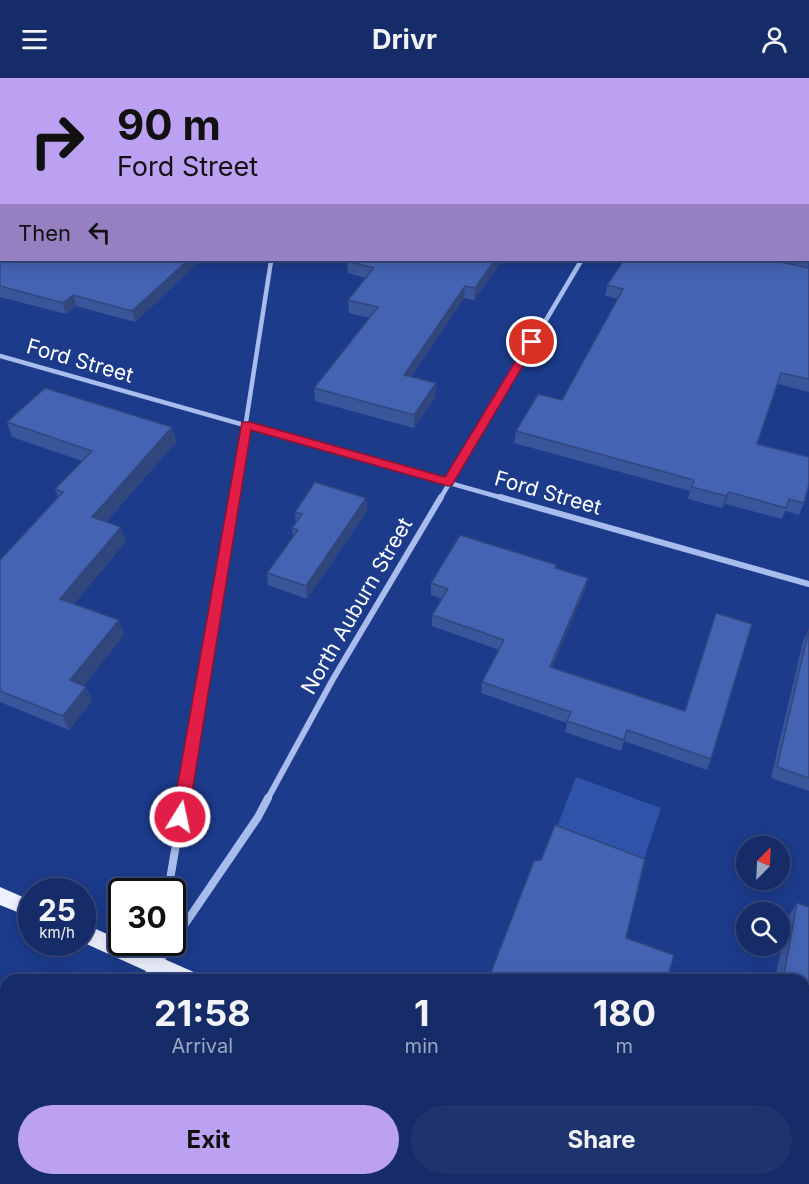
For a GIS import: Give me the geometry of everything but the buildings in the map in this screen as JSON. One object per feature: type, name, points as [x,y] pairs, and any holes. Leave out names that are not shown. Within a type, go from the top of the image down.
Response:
[{"type":"main road","points":[[0,896],[18,904]]},
{"type":"main road","points":[[96,940],[153,972]]},
{"type":"street","points":[[170,878],[246,425],[271,261]]},
{"type":"street","name":"North Auburn Street","points":[[153,972],[258,817],[333,679],[581,261]]},
{"type":"street","name":"Ford Street","points":[[0,356],[809,584]]},
{"type":"street","points":[[153,972],[157,956]]},
{"type":"shaded area","points":[[576,777],[661,808],[639,874],[552,840]]},
{"type":"route","points":[[180,817],[246,425],[448,482],[532,342]]}]
